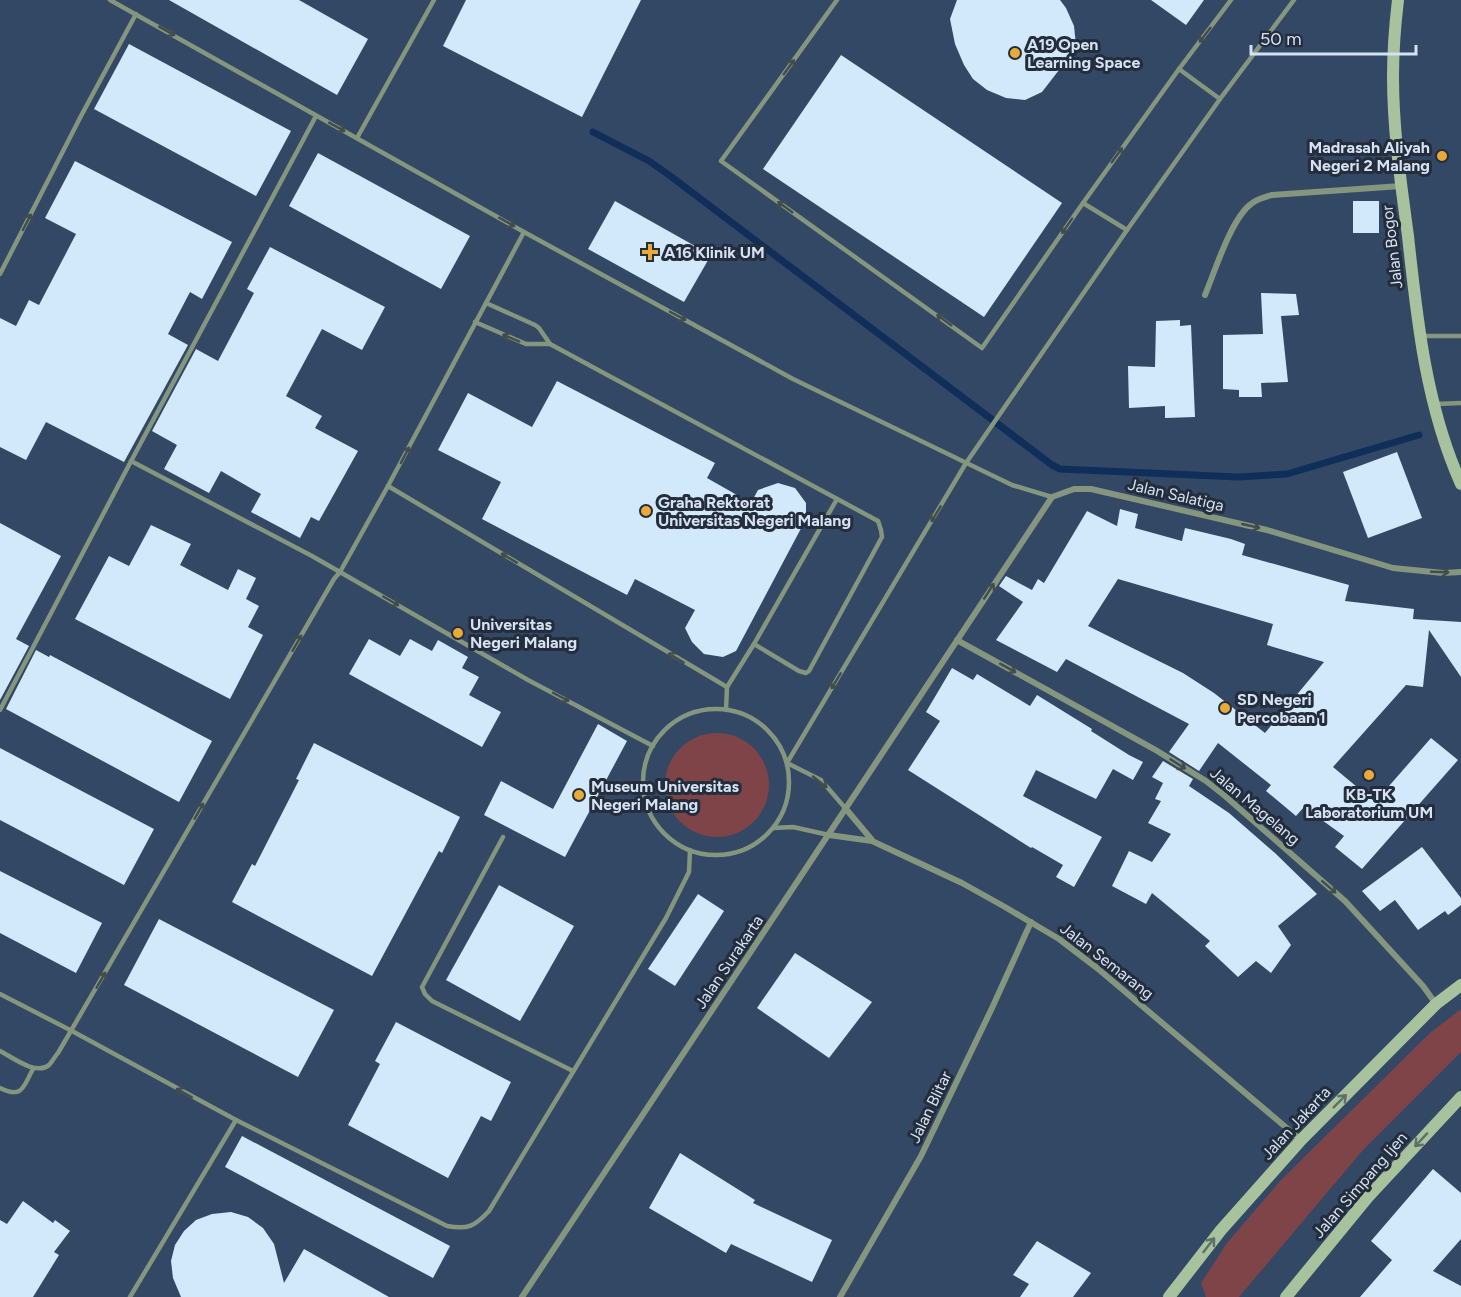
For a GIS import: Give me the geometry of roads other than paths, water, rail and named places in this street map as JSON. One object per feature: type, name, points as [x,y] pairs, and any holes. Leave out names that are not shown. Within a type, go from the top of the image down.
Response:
[{"type":"main road","name":"Jalan Bogor","points":[[1398,0],[1393,77],[1395,128],[1420,336],[1433,404],[1454,470],[1461,484]]},
{"type":"main road","name":"Jalan Jakarta","points":[[1175,1295],[1221,1230],[1301,1140],[1436,1004],[1461,985]]},
{"type":"main road","name":"Jalan Simpang Ijen","points":[[1286,1297],[1368,1197],[1461,1097]]},
{"type":"street","points":[[1205,295],[1240,214],[1257,200],[1272,195],[1402,186]]},
{"type":"street","name":"Jalan Salatiga","points":[[1052,497],[1074,489],[1091,489],[1267,530],[1393,568],[1443,573],[1461,572]]},
{"type":"street","points":[[957,640],[1052,497]]},
{"type":"street","name":"Jalan Surakarta","points":[[522,1297],[957,640]]},
{"type":"street","name":"Jalan Magelang","points":[[957,640],[1154,749],[1215,788],[1345,901],[1424,986],[1436,1004]]},
{"type":"street","name":"Jalan Semarang","points":[[846,809],[872,840]]},
{"type":"street","name":"Jalan Semarang","points":[[829,835],[872,840],[962,883],[1059,939],[1097,968],[1301,1140]]},
{"type":"street","name":"Jalan Blitar","points":[[840,1297],[921,1156],[1031,922]]},
{"type":"lane","points":[[110,0],[524,232],[803,384],[1012,485],[1052,497]]},
{"type":"lane","points":[[357,138],[434,0]]},
{"type":"lane","points":[[837,0],[721,161],[982,348],[1083,203],[1231,0]]},
{"type":"lane","points":[[787,763],[988,430],[1220,99],[1294,0]]},
{"type":"lane","points":[[0,274],[136,14]]},
{"type":"lane","points":[[1179,69],[1220,99]]},
{"type":"lane","points":[[0,710],[316,116]]},
{"type":"lane","points":[[1083,203],[1127,230]]},
{"type":"lane","points":[[0,1051],[33,1068],[43,1068],[48,1066],[72,1030],[340,572],[524,232]]},
{"type":"lane","points":[[486,303],[535,325],[550,344],[878,521],[882,537],[812,668],[806,673],[800,671],[754,644]]},
{"type":"lane","points":[[475,322],[526,344],[550,344]]},
{"type":"lane","points":[[1420,336],[1461,336]]},
{"type":"lane","points":[[1433,404],[1461,403]]},
{"type":"lane","points":[[131,460],[340,572],[528,680],[653,746]]},
{"type":"lane","points":[[388,486],[727,687]]},
{"type":"lane","points":[[726,710],[727,687],[837,498]]},
{"type":"lane","points":[[726,710],[742,714],[757,722],[770,733],[787,763],[789,790],[781,817],[760,841],[744,850],[726,855],[708,855],[676,843],[653,821],[643,791],[643,776],[646,760],[666,729],[684,717],[697,712],[726,710]]},
{"type":"lane","name":"Jalan Semarang","points":[[787,763],[821,780],[846,809]]},
{"type":"lane","name":"Jalan Semarang","points":[[773,828],[793,827],[829,835]]},
{"type":"lane","points":[[503,837],[423,987],[425,994],[432,1001],[573,1071]]},
{"type":"lane","points":[[0,994],[72,1030],[236,1120],[447,1226],[470,1227],[479,1222],[489,1211],[666,918],[690,872],[690,850]]},
{"type":"lane","points":[[0,1088],[11,1093],[18,1093],[33,1068]]},
{"type":"lane","points":[[130,1297],[236,1120]]},
{"type":"waterway","points":[[593,132],[649,161],[669,175],[1060,469],[1238,477],[1287,474],[1419,435]]},
{"type":"place","name":"A19 Open Learning Space","points":[[1015,53]]},
{"type":"place","name":"Madrasah Aliyah Negeri 2 Malang","points":[[1442,156]]},
{"type":"place","name":"A16 Klinik UM","points":[[650,252]]},
{"type":"place","name":"Graha Rektorat Universitas Negeri Malang","points":[[646,511]]},
{"type":"place","name":"Universitas Negeri Malang","points":[[458,633]]},
{"type":"place","name":"SD Negeri Percobaan 1","points":[[1225,708]]},
{"type":"place","name":"KB-TK Laboratorium UM","points":[[1369,775]]},
{"type":"place","name":"Museum Universitas Negeri Malang","points":[[579,795]]}]
